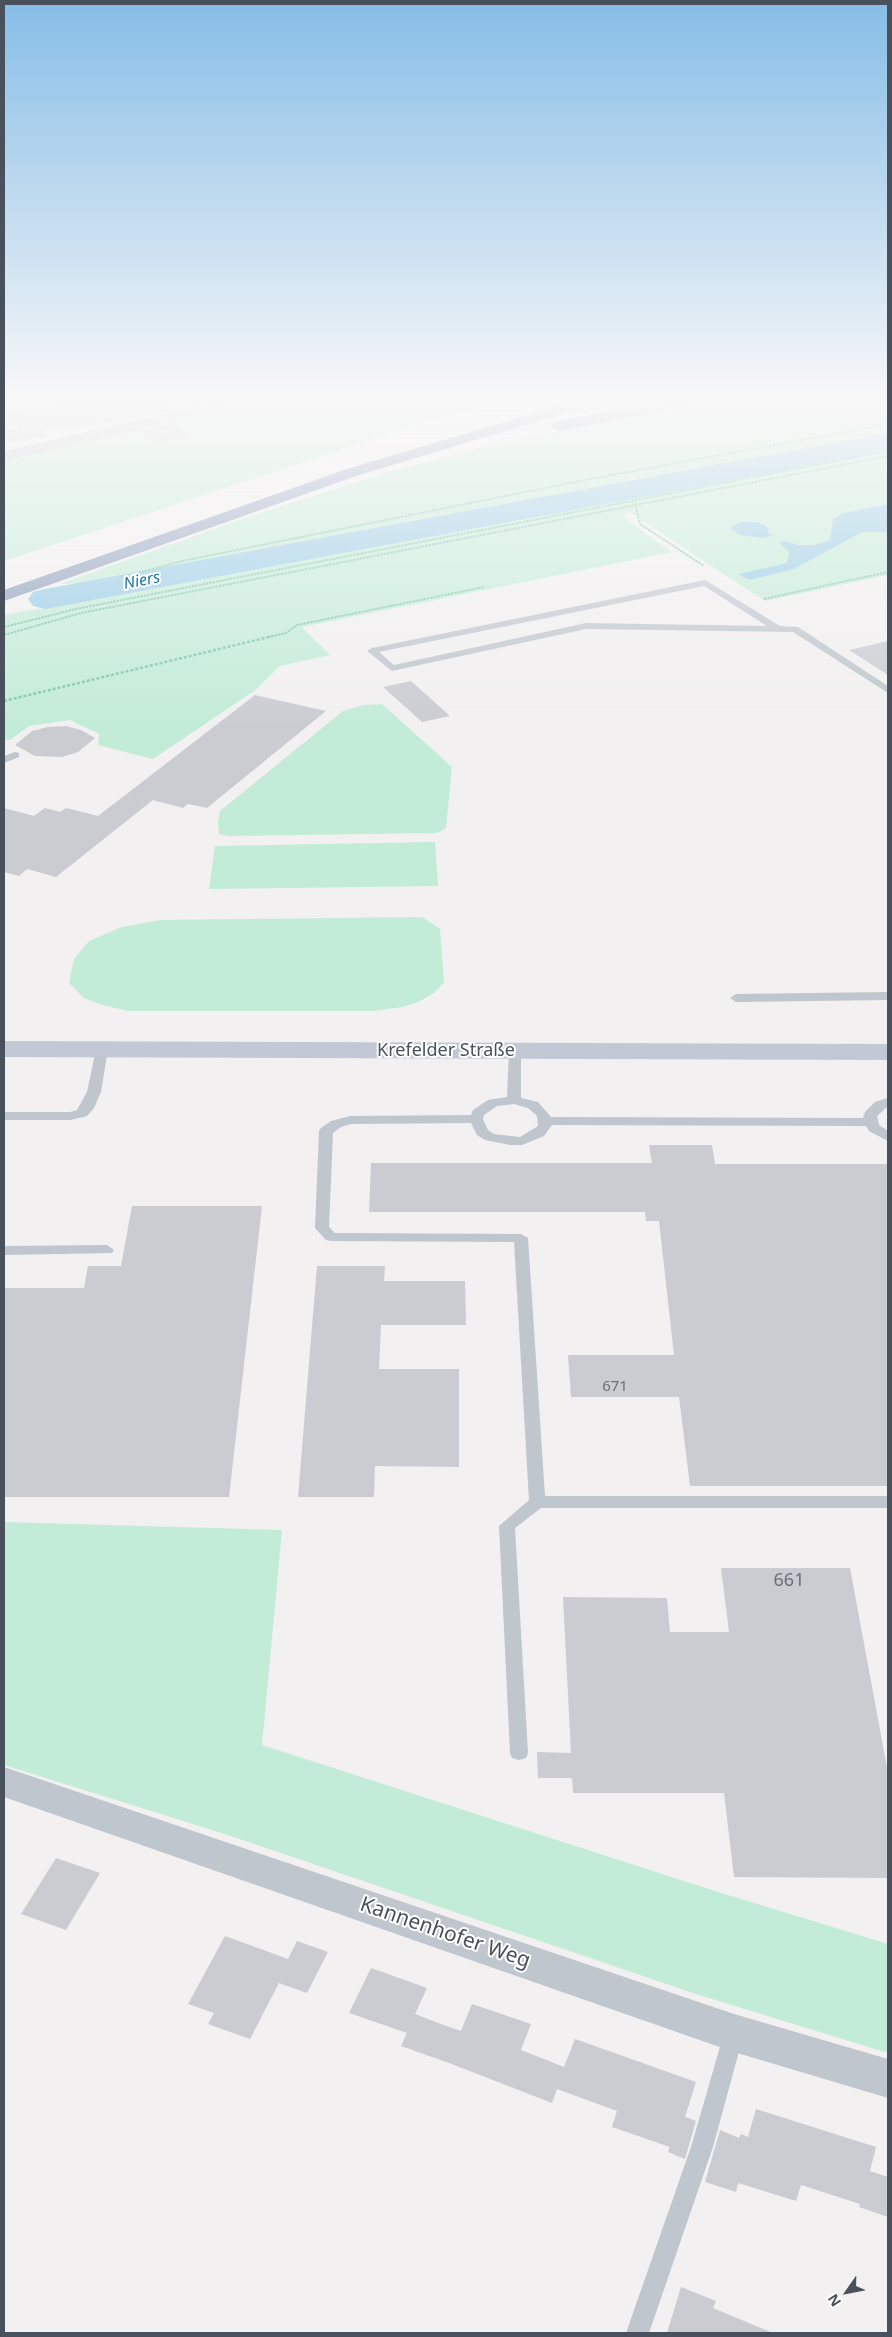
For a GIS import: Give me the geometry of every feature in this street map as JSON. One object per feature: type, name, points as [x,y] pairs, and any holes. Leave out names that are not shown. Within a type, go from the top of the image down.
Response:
[{"type":"highway","points":[[4,596],[243,511]]},
{"type":"street","name":"Krefelder Straße","points":[[4,1049],[888,1052]]},
{"type":"street","name":"Kannenhofer Weg","points":[[4,1782],[734,2033],[888,2079]]},
{"type":"lane","points":[[584,607],[600,620],[586,626],[392,668],[372,651],[584,607],[705,582],[777,628]]},
{"type":"lane","points":[[586,626],[795,628],[888,690]]},
{"type":"lane","points":[[4,760],[15,755]]},
{"type":"lane","points":[[736,998],[888,996]]},
{"type":"lane","points":[[4,1116],[70,1116],[82,1113],[87,1108],[94,1092],[102,1050]]},
{"type":"lane","points":[[514,1100],[515,1051]]},
{"type":"lane","points":[[514,1100],[533,1105],[544,1115],[546,1121],[540,1133],[532,1138],[510,1141],[490,1137],[482,1132],[476,1119],[484,1107],[502,1101],[514,1100]]},
{"type":"lane","points":[[888,1102],[873,1109],[870,1115],[870,1122],[874,1128],[888,1137]]},
{"type":"lane","points":[[476,1119],[350,1120],[336,1124],[326,1131],[322,1228],[331,1237],[521,1238],[537,1502]]},
{"type":"lane","points":[[546,1121],[870,1122]]},
{"type":"lane","points":[[4,1251],[106,1250]]},
{"type":"lane","points":[[519,1753],[507,1526],[537,1502],[888,1502]]},
{"type":"lane","points":[[637,2333],[702,2147],[734,2033]]},
{"type":"path","points":[[120,577],[187,560],[430,511]]},
{"type":"path","points":[[4,627],[76,608],[574,511]]},
{"type":"path","points":[[4,635],[81,613],[600,511]]},
{"type":"path","points":[[637,511],[640,524],[706,568]]},
{"type":"path","points":[[756,600],[888,572]]},
{"type":"path","points":[[4,701],[286,633],[297,625],[484,587]]},
{"type":"green space","points":[[4,511],[155,511],[4,561]]},
{"type":"green space","points":[[267,511],[500,511],[243,560],[102,583],[60,584]]},
{"type":"green space","points":[[561,511],[628,511],[623,517],[672,552],[302,627],[330,655],[280,666],[254,691],[153,759],[98,745],[99,734],[70,720],[29,726],[10,740],[4,739],[4,643],[7,641],[4,642],[4,615],[281,565]]},
{"type":"green space","points":[[628,511],[853,511],[843,513],[833,519],[830,540],[815,546],[798,545],[784,541],[779,543],[790,552],[787,563],[740,574],[794,569],[863,532],[888,532],[888,575],[765,601]],"holes":[[[740,522],[760,523],[768,527],[769,531],[759,536],[746,536]]]},
{"type":"green space","points":[[382,704],[452,767],[446,828],[437,833],[228,836],[219,834],[220,811],[343,711],[363,705]]},
{"type":"green space","points":[[435,842],[438,886],[209,889],[215,846]]},
{"type":"green space","points":[[422,917],[440,929],[444,982],[434,993],[418,1002],[402,1007],[374,1011],[129,1011],[102,1005],[84,998],[69,983],[74,959],[89,941],[122,927],[161,920]]},
{"type":"green space","points":[[4,1522],[282,1530],[262,1745],[715,1891],[888,1944],[888,2053],[696,1994],[228,1835],[4,1765]]},
{"type":"water","points":[[853,511],[888,511],[888,532],[863,532],[794,569],[749,580],[739,574],[787,563],[789,552],[779,543],[784,541],[798,545],[815,545],[830,540],[833,519],[843,513]]},
{"type":"water","points":[[740,522],[756,522],[765,525],[769,529],[768,533],[773,535],[764,538],[740,535],[730,528]]},
{"type":"building","points":[[888,641],[888,675],[849,650]]},
{"type":"building","points":[[411,681],[450,716],[422,722],[383,687]]},
{"type":"building","points":[[255,695],[326,711],[207,808],[188,804],[183,808],[153,800],[56,877],[27,869],[19,876],[4,872],[4,808],[34,816],[45,808],[60,812],[66,808],[98,816]]},
{"type":"building","points":[[66,726],[81,730],[95,738],[78,752],[62,757],[35,756],[15,745],[32,731],[48,727]]},
{"type":"building","points":[[649,1145],[712,1145],[715,1164],[888,1164],[888,1486],[690,1486],[679,1397],[571,1397],[568,1355],[674,1355],[659,1221],[646,1221],[645,1212],[369,1212],[371,1163],[652,1163]]},
{"type":"building","points":[[132,1206],[262,1206],[229,1497],[4,1497],[4,1288],[84,1288],[88,1266],[121,1266]]},
{"type":"building","points":[[317,1266],[385,1266],[384,1281],[465,1281],[466,1325],[381,1325],[379,1369],[459,1369],[459,1467],[375,1466],[374,1497],[298,1497]]},
{"type":"building","points":[[721,1568],[850,1568],[888,1773],[888,1878],[734,1877],[724,1793],[573,1793],[572,1778],[538,1778],[537,1752],[571,1753],[563,1597],[667,1598],[670,1632],[729,1632]]},
{"type":"building","points":[[56,1858],[100,1873],[66,1930],[21,1914]]},
{"type":"building","points":[[225,1936],[288,1959],[297,1941],[328,1952],[307,1993],[279,1983],[250,2039],[208,2024],[214,2013],[188,2004]]},
{"type":"building","points":[[371,1968],[427,1988],[415,2014],[438,2023],[461,2031],[472,2004],[531,2024],[521,2050],[564,2067],[575,2039],[696,2082],[685,2117],[696,2121],[685,2159],[668,2152],[670,2147],[612,2127],[617,2111],[557,2089],[552,2103],[401,2046],[407,2033],[349,2013]]},
{"type":"building","points":[[756,2109],[876,2147],[870,2171],[888,2177],[888,2217],[859,2207],[860,2204],[801,2185],[796,2201],[738,2183],[736,2192],[705,2182],[720,2130],[739,2138],[741,2134],[748,2137]]},
{"type":"building","points":[[681,2287],[716,2301],[713,2308],[773,2333],[667,2333]]},
{"type":"waterway","name":"Niers","points":[[45,599],[517,511]]}]
